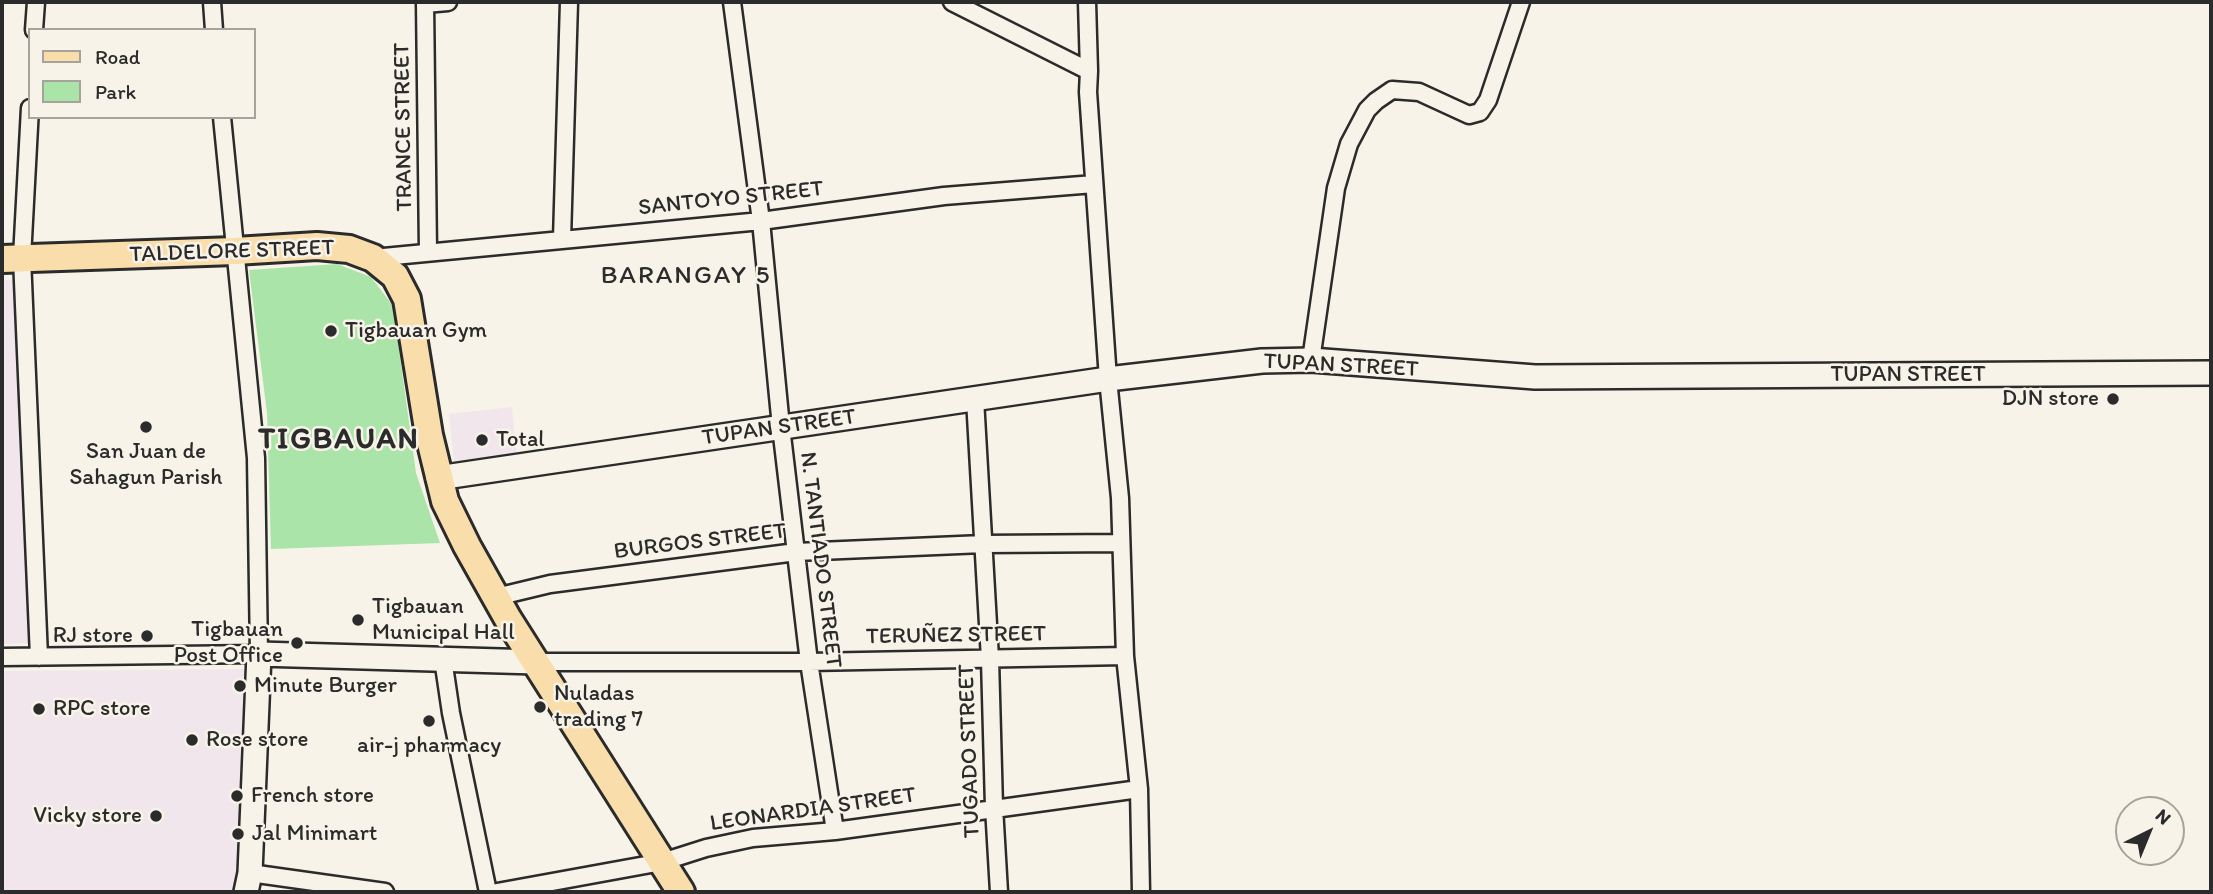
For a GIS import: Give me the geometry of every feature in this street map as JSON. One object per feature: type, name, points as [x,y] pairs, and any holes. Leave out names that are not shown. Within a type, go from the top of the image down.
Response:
[{"type":"main road","name":"TALDELORE STREET","points":[[12,258],[317,246],[349,249],[373,258],[395,275],[407,299],[438,478],[445,501],[496,597],[681,892]]},
{"type":"main road","name":"TUPAN STREET","points":[[438,478],[1108,379],[1250,362],[1311,360],[1535,377],[2211,373]]},
{"type":"main road","points":[[248,883],[259,654],[536,662]]},
{"type":"street","points":[[34,28],[36,2]]},
{"type":"street","points":[[212,2],[214,28]]},
{"type":"street","points":[[425,3],[448,2]]},
{"type":"street","points":[[562,239],[569,2]]},
{"type":"street","name":"N. TANTIADO STREET","points":[[732,2],[761,220],[781,427],[809,662],[835,831]]},
{"type":"street","points":[[952,2],[1089,71]]},
{"type":"street","points":[[1087,2],[1088,92],[1108,379],[1120,498],[1125,656],[1139,789],[1141,892]]},
{"type":"street","points":[[1311,360],[1336,188],[1349,144],[1367,110],[1392,90],[1419,92],[1469,115],[1480,112],[1488,100],[1521,2]]},
{"type":"street","name":"TRANCE STREET","points":[[425,3],[428,252]]},
{"type":"street","points":[[29,119],[12,258],[39,657]]},
{"type":"street","points":[[2,657],[259,654],[256,458],[222,119]]},
{"type":"street","name":"SANTOYO STREET","points":[[373,258],[761,220],[944,195],[1094,184]]},
{"type":"street","name":"TUGADO STREET","points":[[975,399],[990,659],[999,892]]},
{"type":"street","name":"BURGOS STREET","points":[[496,597],[550,584],[796,552],[983,544],[1121,543]]},
{"type":"street","name":"TERUÑEZ STREET","points":[[536,662],[809,662],[1125,656]]},
{"type":"street","points":[[443,659],[451,713],[488,892]]},
{"type":"street","name":"LEONARDIA STREET","points":[[497,892],[662,862],[706,848],[753,838],[835,831],[1139,789]]},
{"type":"street","points":[[248,883],[385,892]]},
{"type":"shaded area","points":[[2,280],[15,280],[29,643],[2,644]]},
{"type":"shaded area","points":[[512,407],[517,454],[454,461],[449,414]]},
{"type":"shaded area","points":[[251,669],[238,892],[2,892],[2,671]]},
{"type":"green space","points":[[337,264],[371,277],[393,306],[416,473],[440,543],[271,549],[267,413],[249,270]]},
{"type":"place","name":"Tigbauan Gym","points":[[331,331]]},
{"type":"place","name":"DJN store","points":[[2113,399]]},
{"type":"place","name":"San Juan de Sahagun Parish","points":[[146,427]]},
{"type":"place","name":"Total","points":[[482,440]]},
{"type":"place","name":"Tigbauan Municipal Hall","points":[[358,620]]},
{"type":"place","name":"RJ store","points":[[147,636]]},
{"type":"place","name":"Tigbauan Post Office","points":[[297,643]]},
{"type":"place","name":"Minute Burger","points":[[240,686]]},
{"type":"place","name":"Nuladas trading 7","points":[[540,707]]},
{"type":"place","name":"RPC store","points":[[39,709]]},
{"type":"place","name":"air-j pharmacy","points":[[429,721]]},
{"type":"place","name":"Rose store","points":[[192,740]]},
{"type":"place","name":"French store","points":[[237,796]]},
{"type":"place","name":"Vicky store","points":[[156,816]]},
{"type":"place","name":"Jal Minimart","points":[[238,834]]},
{"type":"district","name":"BARANGAY 5","points":[[686,276]]},
{"type":"district","name":"TIGBAUAN","points":[[339,440]]}]
